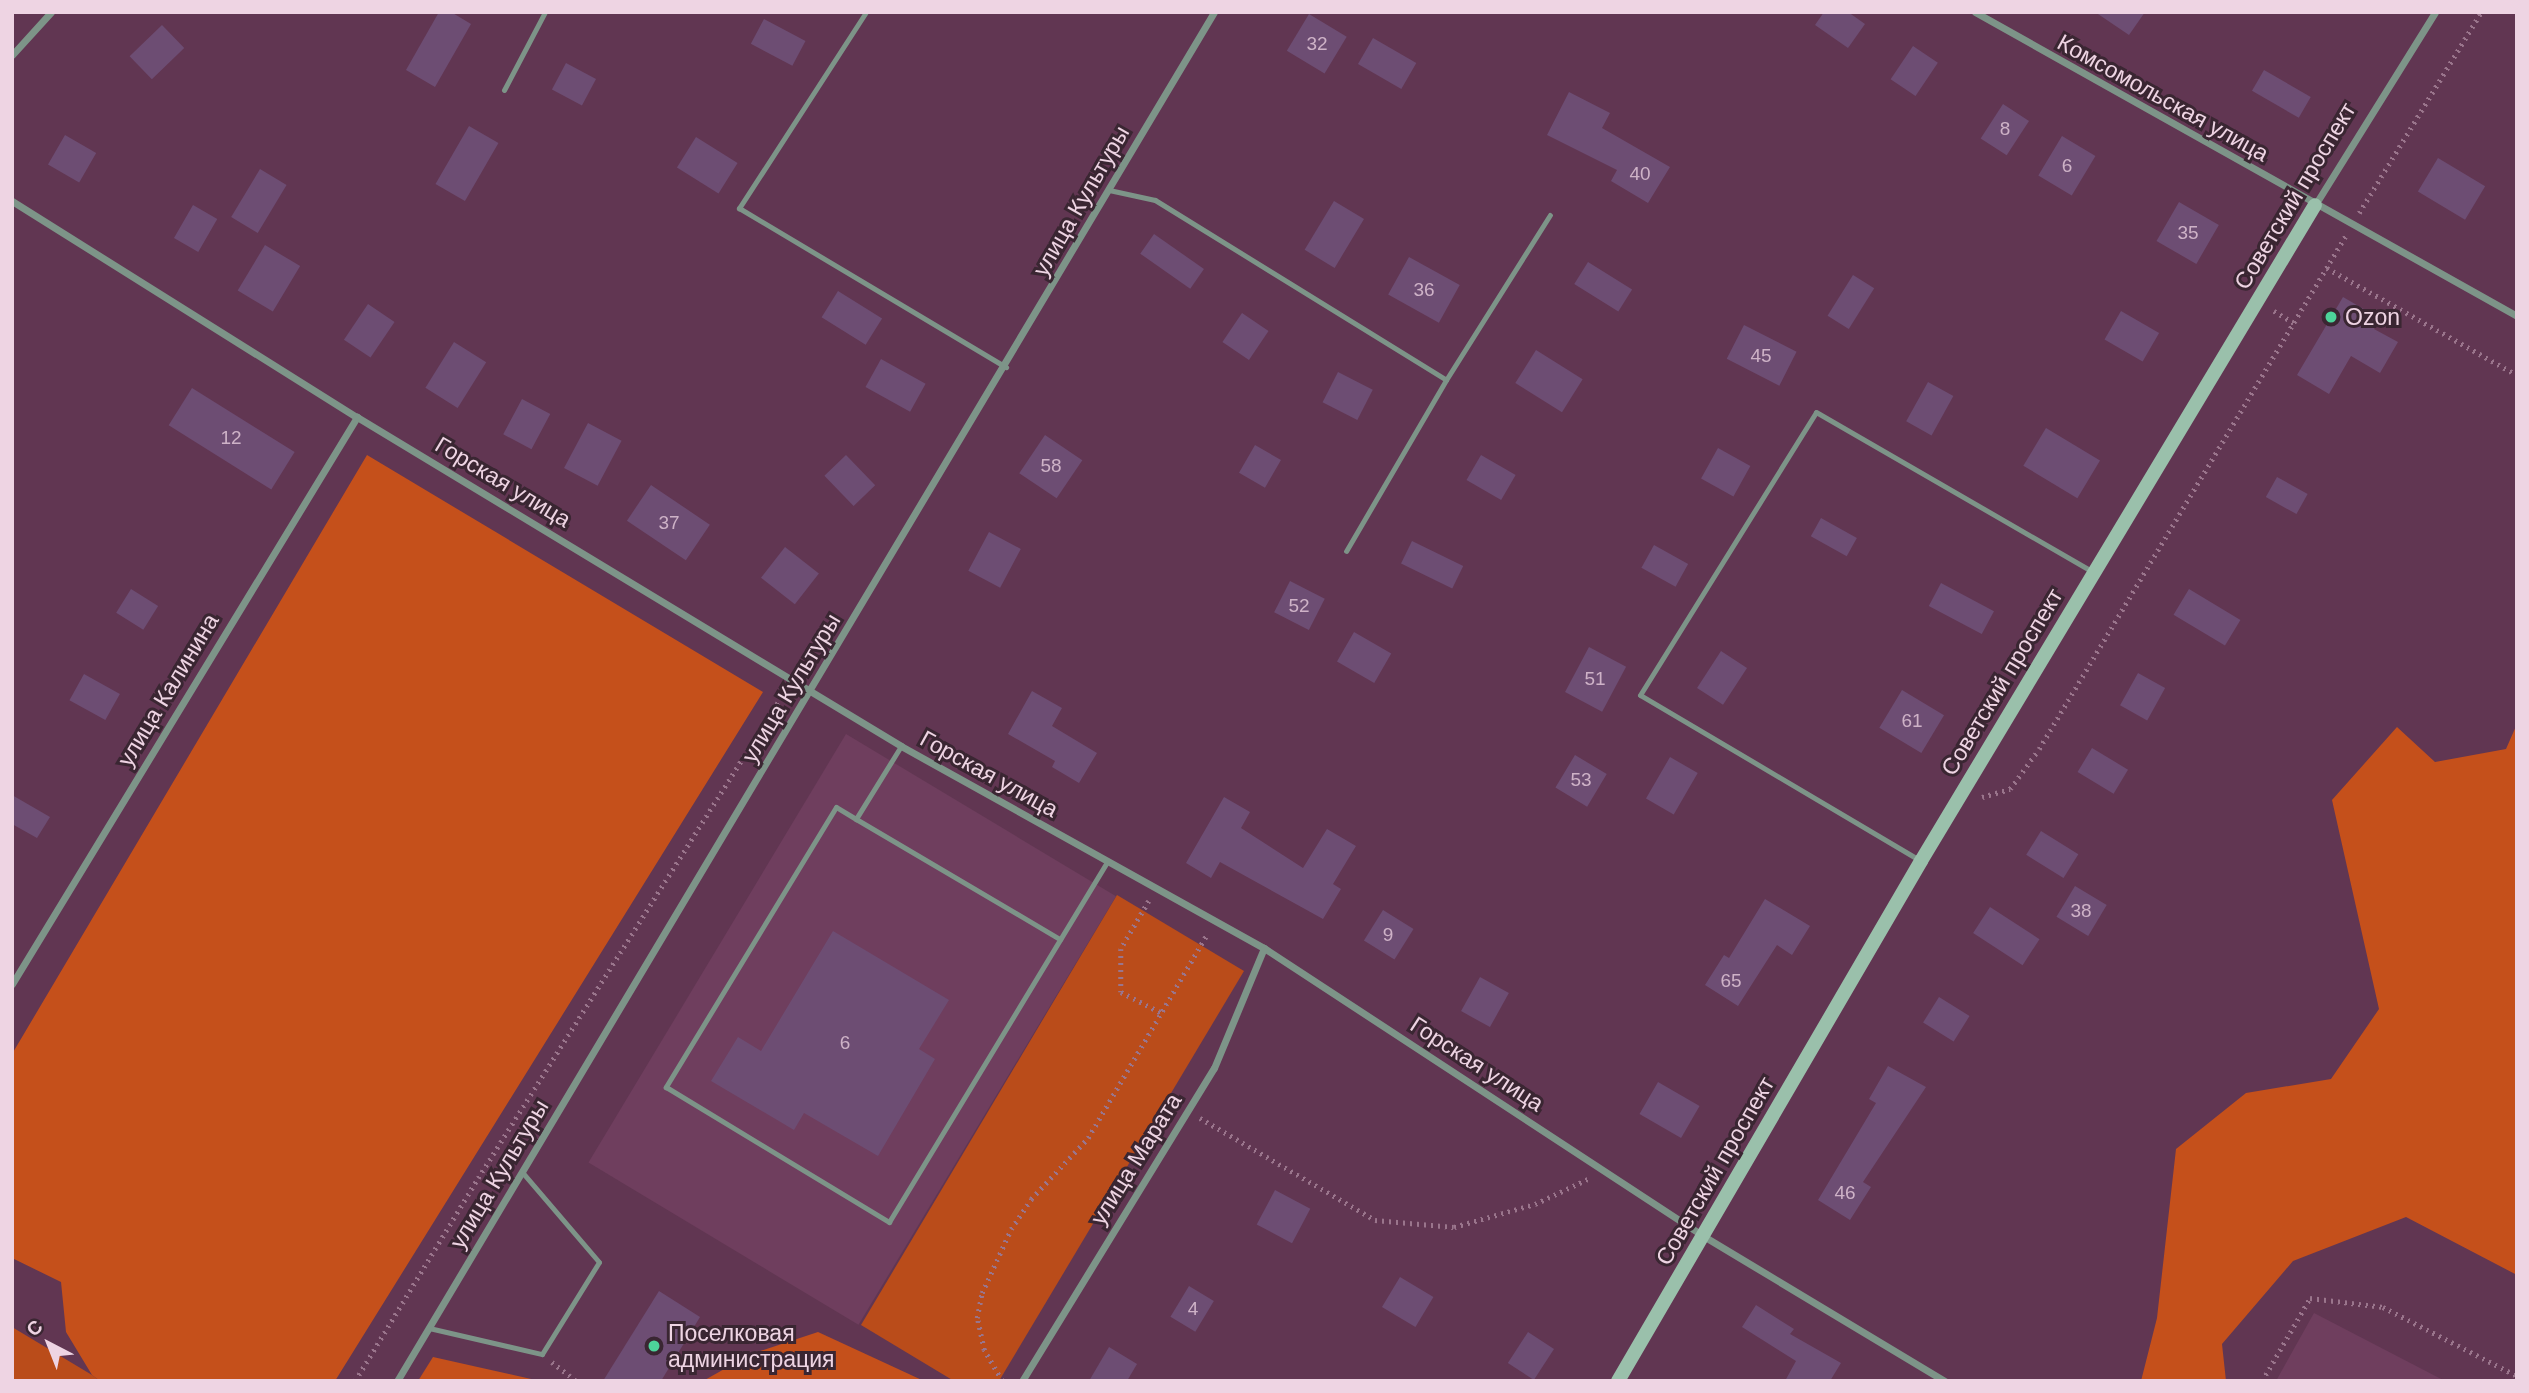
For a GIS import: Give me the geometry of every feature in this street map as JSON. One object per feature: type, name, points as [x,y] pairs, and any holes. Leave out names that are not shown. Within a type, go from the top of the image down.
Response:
[{"type":"street","points":[[12,55],[51,12]]},
{"type":"street","name":"улица Культуры","points":[[397,1381],[1006,367],[1214,12]]},
{"type":"street","name":"Комсомольская улица","points":[[1975,12],[2517,316]]},
{"type":"street","name":"Советский проспект","points":[[1618,1381],[1705,1237],[1921,861],[2315,205],[2435,12]]},
{"type":"street","name":"Горская улица","points":[[12,201],[357,417],[901,746],[1264,948],[1705,1237],[1945,1381]]},
{"type":"street","name":"улица Калинина","points":[[12,984],[357,417]]},
{"type":"street","name":"улица Марата","points":[[1022,1381],[1214,1068],[1264,948]]},
{"type":"lane","points":[[504,90],[544,12]]},
{"type":"lane","points":[[866,12],[739,208],[1006,367]]},
{"type":"lane","points":[[1109,191],[1156,200],[1446,380]]},
{"type":"lane","points":[[1346,551],[1446,380],[1550,215]]},
{"type":"lane","points":[[1921,861],[1640,695],[1816,412],[2095,573]]},
{"type":"lane","points":[[856,819],[901,746]]},
{"type":"lane","points":[[1060,939],[836,807],[666,1087],[889,1222],[1107,862]]},
{"type":"lane","points":[[429,1328],[475,1341],[542,1354],[599,1262],[522,1172]]},
{"type":"path","points":[[1954,806],[2010,789],[2039,749],[2481,12]]},
{"type":"path","points":[[2327,268],[2517,375]]},
{"type":"path","points":[[355,1381],[478,1178],[793,679]]},
{"type":"path","points":[[1143,911],[1121,949],[1121,992],[1162,1013]]},
{"type":"path","points":[[1002,1381],[984,1350],[977,1318],[982,1293],[1011,1229],[1031,1199],[1088,1138],[1200,946]]},
{"type":"path","points":[[1188,1112],[1375,1220],[1454,1227],[1535,1203],[1605,1171]]},
{"type":"path","points":[[2262,1381],[2310,1298],[2383,1307],[2517,1376]]},
{"type":"path","points":[[542,1354],[576,1381]]},
{"type":"shaded area","points":[[367,455],[763,692],[335,1381],[100,1381],[92,1375],[66,1332],[61,1282],[12,1258],[12,1054]]},
{"type":"shaded area","points":[[2517,724],[2517,1275],[2406,1217],[2293,1261],[2222,1344],[2226,1381],[2141,1381],[2157,1318],[2176,1149],[2246,1093],[2331,1079],[2379,1009],[2332,800],[2397,727],[2435,762],[2506,749]]},
{"type":"shaded area","points":[[846,734],[1116,896],[858,1325],[588,1163]]},
{"type":"shaded area","points":[[1117,895],[1244,971],[999,1381],[954,1381],[861,1325]]},
{"type":"shaded area","points":[[2314,1313],[2445,1381],[2276,1381]]},
{"type":"shaded area","points":[[12,1327],[92,1375],[100,1381],[12,1381]]},
{"type":"shaded area","points":[[818,1332],[924,1381],[703,1381],[751,1354]]},
{"type":"shaded area","points":[[433,1357],[491,1370],[540,1381],[418,1381]]},
{"type":"building","points":[[439,12],[451,12],[471,24],[435,87],[406,70]]},
{"type":"building","points":[[1824,12],[1848,12],[1865,24],[1848,48],[1815,25]]},
{"type":"building","points":[[2095,12],[2145,12],[2129,35]]},
{"type":"building","points":[[1309,14],[1347,37],[1325,74],[1287,51]]},
{"type":"building","points":[[764,19],[805,41],[792,66],[751,44]]},
{"type":"building","points":[[162,25],[184,48],[152,79],[130,56]]},
{"type":"building","points":[[1373,38],[1416,63],[1401,89],[1358,64]]},
{"type":"building","points":[[1913,46],[1938,63],[1916,96],[1891,79]]},
{"type":"building","points":[[566,63],[596,79],[582,105],[552,89]]},
{"type":"building","points":[[2264,70],[2311,97],[2299,118],[2252,91]]},
{"type":"building","points":[[1569,92],[1610,113],[1602,128],[1670,167],[1648,203],[1611,181],[1617,170],[1547,135]]},
{"type":"building","points":[[2003,104],[2029,121],[2007,155],[1981,138]]},
{"type":"building","points":[[469,126],[498,143],[465,201],[436,184]]},
{"type":"building","points":[[65,135],[96,153],[79,182],[48,164]]},
{"type":"building","points":[[2062,136],[2095,156],[2072,196],[2038,175]]},
{"type":"building","points":[[696,137],[738,163],[718,193],[677,168]]},
{"type":"building","points":[[2438,158],[2485,186],[2465,220],[2418,191]]},
{"type":"building","points":[[260,169],[287,185],[258,233],[231,217]]},
{"type":"building","points":[[1334,201],[1364,219],[1335,268],[1305,250]]},
{"type":"building","points":[[2179,202],[2219,225],[2196,264],[2156,241]]},
{"type":"building","points":[[193,205],[217,219],[198,252],[174,238]]},
{"type":"building","points":[[1154,234],[1204,269],[1190,289],[1140,254]]},
{"type":"building","points":[[265,245],[300,266],[273,312],[238,290]]},
{"type":"building","points":[[1409,257],[1460,285],[1439,323],[1388,295]]},
{"type":"building","points":[[1588,262],[1632,290],[1618,312],[1574,284]]},
{"type":"building","points":[[1853,275],[1874,288],[1849,329],[1828,316]]},
{"type":"building","points":[[838,291],[882,319],[866,345],[822,317]]},
{"type":"building","points":[[2343,297],[2381,319],[2374,329],[2398,342],[2380,373],[2351,356],[2329,394],[2297,375]]},
{"type":"building","points":[[368,304],[395,322],[370,358],[344,340]]},
{"type":"building","points":[[2121,311],[2159,333],[2143,362],[2104,340]]},
{"type":"building","points":[[1242,313],[1269,331],[1249,360],[1222,342]]},
{"type":"building","points":[[1744,325],[1797,352],[1779,386],[1727,359]]},
{"type":"building","points":[[454,342],[486,362],[458,408],[425,388]]},
{"type":"building","points":[[1536,350],[1583,379],[1562,412],[1515,383]]},
{"type":"building","points":[[881,359],[926,384],[910,412],[865,387]]},
{"type":"building","points":[[1338,372],[1373,390],[1357,420],[1323,402]]},
{"type":"building","points":[[1928,382],[1953,396],[1932,435],[1906,421]]},
{"type":"building","points":[[192,388],[295,452],[271,489],[169,425]]},
{"type":"building","points":[[522,399],[550,414],[531,449],[503,434]]},
{"type":"building","points":[[588,423],[622,441],[598,486],[564,468]]},
{"type":"building","points":[[2046,428],[2100,460],[2077,498],[2023,466]]},
{"type":"building","points":[[1045,435],[1082,460],[1057,498],[1019,473]]},
{"type":"building","points":[[1255,445],[1281,460],[1265,488],[1239,473]]},
{"type":"building","points":[[1718,448],[1750,466],[1733,497],[1701,479]]},
{"type":"building","points":[[846,455],[875,485],[854,506],[824,476]]},
{"type":"building","points":[[1481,455],[1516,475],[1501,500],[1466,480]]},
{"type":"building","points":[[2277,477],[2308,494],[2296,514],[2266,497]]},
{"type":"building","points":[[651,485],[710,525],[686,560],[627,521]]},
{"type":"building","points":[[1821,518],[1857,538],[1847,556],[1811,536]]},
{"type":"building","points":[[989,532],[1021,549],[1000,588],[968,571]]},
{"type":"building","points":[[1412,541],[1463,566],[1452,588],[1401,563]]},
{"type":"building","points":[[1654,545],[1688,564],[1676,587],[1641,568]]},
{"type":"building","points":[[785,547],[819,573],[795,604],[761,578]]},
{"type":"building","points":[[1290,581],[1325,599],[1309,630],[1274,612]]},
{"type":"building","points":[[1941,583],[1994,611],[1982,634],[1929,606]]},
{"type":"building","points":[[131,589],[158,606],[143,630],[116,613]]},
{"type":"building","points":[[2189,589],[2240,620],[2225,646],[2174,615]]},
{"type":"building","points":[[1354,632],[1391,653],[1374,683],[1337,661]]},
{"type":"building","points":[[1589,647],[1626,667],[1602,712],[1565,692]]},
{"type":"building","points":[[1721,651],[1747,668],[1723,705],[1697,688]]},
{"type":"building","points":[[2138,673],[2165,688],[2147,720],[2120,705]]},
{"type":"building","points":[[84,674],[120,694],[105,720],[69,700]]},
{"type":"building","points":[[1902,690],[1944,715],[1921,753],[1879,728]]},
{"type":"building","points":[[1032,691],[1062,708],[1052,726],[1097,753],[1079,783],[1052,767],[1055,761],[1008,734]]},
{"type":"building","points":[[2092,748],[2128,770],[2114,794],[2078,772]]},
{"type":"building","points":[[1575,755],[1607,774],[1587,807],[1555,788]]},
{"type":"building","points":[[1670,757],[1698,773],[1674,815],[1646,799]]},
{"type":"building","points":[[12,795],[50,817],[37,838],[12,824]]},
{"type":"building","points":[[1224,797],[1250,812],[1241,828],[1303,868],[1327,829],[1356,846],[1333,884],[1341,889],[1323,919],[1220,862],[1211,878],[1186,863]]},
{"type":"building","points":[[2041,831],[2078,854],[2063,878],[2026,855]]},
{"type":"building","points":[[2075,886],[2107,905],[2088,936],[2056,917]]},
{"type":"building","points":[[1765,899],[1810,926],[1792,955],[1777,945],[1738,1006],[1705,985],[1724,955],[1729,958]]},
{"type":"building","points":[[1990,907],[2039,939],[2023,965],[1973,933]]},
{"type":"building","points":[[1383,910],[1414,929],[1394,960],[1364,941]]},
{"type":"building","points":[[833,931],[949,1000],[919,1049],[935,1059],[878,1156],[804,1113],[794,1130],[711,1081],[738,1037],[761,1051]]},
{"type":"building","points":[[1480,977],[1509,993],[1490,1027],[1461,1011]]},
{"type":"building","points":[[1939,997],[1970,1016],[1954,1042],[1923,1022]]},
{"type":"building","points":[[1888,1066],[1926,1087],[1863,1182],[1871,1187],[1850,1220],[1818,1200],[1876,1103],[1869,1099]]},
{"type":"building","points":[[1658,1082],[1700,1106],[1681,1138],[1640,1114]]},
{"type":"building","points":[[1275,1190],[1310,1209],[1292,1243],[1257,1224]]},
{"type":"building","points":[[1400,1277],[1433,1297],[1415,1327],[1382,1307]]},
{"type":"building","points":[[1189,1286],[1214,1301],[1195,1332],[1170,1317]]},
{"type":"building","name":"Поселковая администрация","points":[[659,1291],[700,1317],[661,1381],[603,1381]]},
{"type":"building","points":[[1756,1305],[1794,1329],[1790,1334],[1841,1363],[1830,1381],[1785,1381],[1796,1361],[1742,1327]]},
{"type":"building","points":[[1528,1332],[1554,1349],[1534,1380],[1508,1363]]},
{"type":"building","points":[[1109,1347],[1137,1364],[1127,1381],[1089,1381]]},
{"type":"place","name":"Ozon","points":[[2331,317]]},
{"type":"place","name":"Поселковая администрация","points":[[654,1346]]}]
